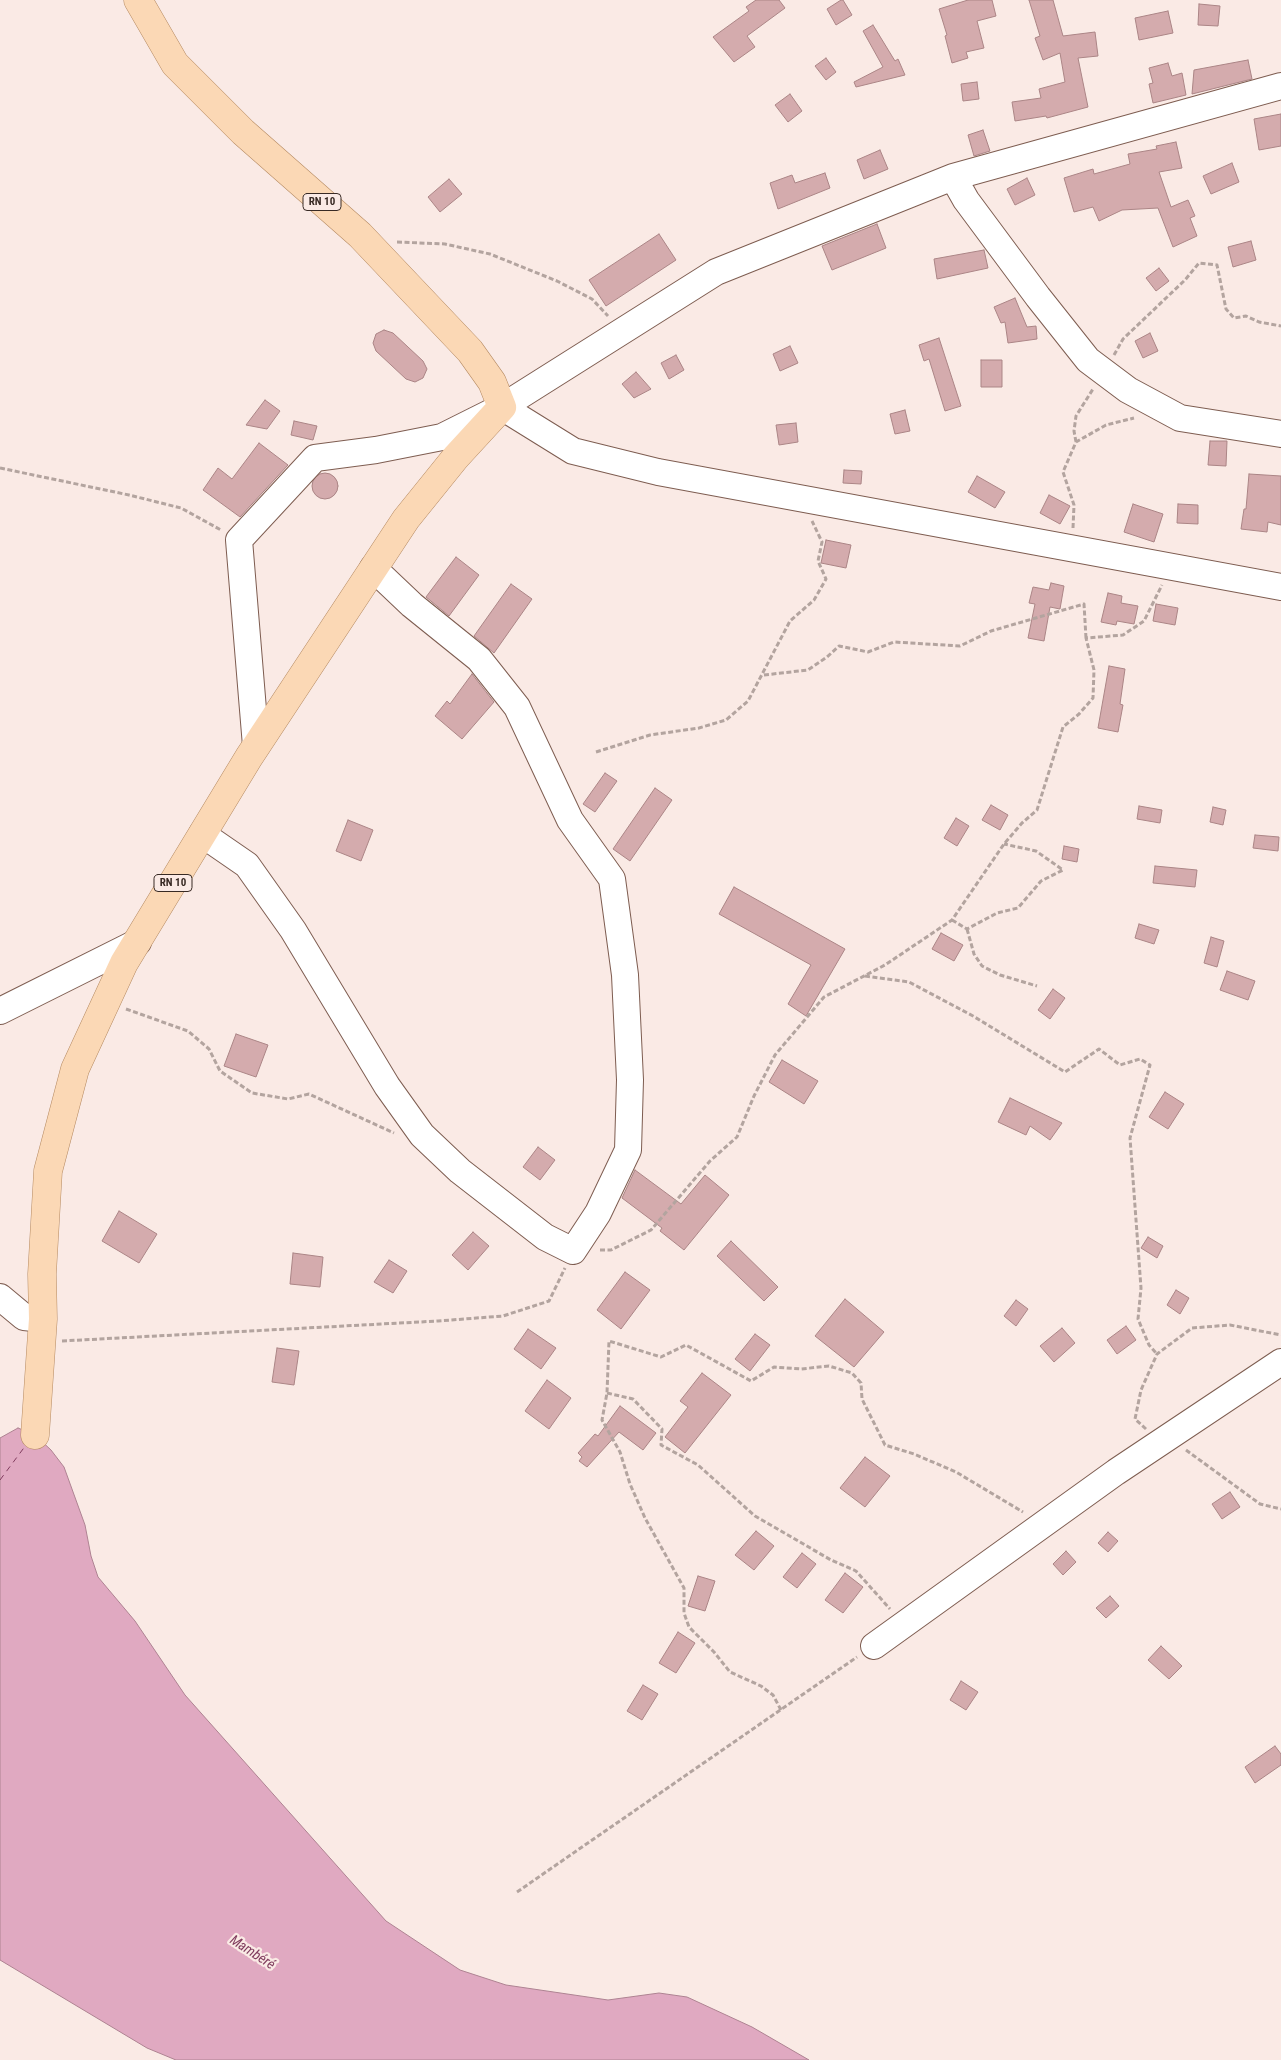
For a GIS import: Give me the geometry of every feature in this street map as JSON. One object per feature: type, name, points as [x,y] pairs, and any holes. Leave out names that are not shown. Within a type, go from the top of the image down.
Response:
[{"type":"main road","name":"RN 10","points":[[35,1435],[42,1330],[42,1274],[48,1171],[75,1068],[124,963],[256,746],[406,519],[449,464],[502,407],[492,382],[470,351],[360,236],[243,132],[175,64],[138,0]]},
{"type":"street","points":[[256,746],[239,540],[314,458],[376,450],[442,437],[502,407],[716,272],[953,176],[1281,86]]},
{"type":"street","points":[[953,176],[966,200],[1038,297],[1088,360],[1107,375],[1128,390],[1180,418],[1281,434]]},
{"type":"street","points":[[502,407],[572,451],[658,472],[1281,587]]},
{"type":"street","points":[[202,834],[247,865],[293,930],[387,1086],[422,1135],[460,1171],[546,1237],[573,1251],[598,1212],[628,1150],[630,1080],[625,975],[612,879],[570,820],[517,707],[479,659],[412,605],[373,568]]},
{"type":"street","points":[[0,1010],[138,942]]},
{"type":"street","points":[[0,1297],[42,1330]]},
{"type":"street","points":[[874,1646],[1043,1525],[1281,1362]]},
{"type":"path","points":[[391,238],[398,242],[445,244],[490,254],[557,281],[592,299],[623,331]]},
{"type":"path","points":[[1072,549],[1074,505],[1063,472],[1076,442],[1074,431],[1076,416],[1087,396],[1107,375],[1123,339],[1185,280],[1199,263],[1217,265],[1226,309],[1234,318],[1246,316],[1259,322],[1281,326]]},
{"type":"path","points":[[1076,442],[1106,425],[1166,410]]},
{"type":"path","points":[[0,468],[181,508],[239,540]]},
{"type":"path","points":[[596,752],[650,736],[699,728],[726,720],[748,701],[790,621],[814,600],[826,578],[818,561],[822,542],[812,521],[811,500]]},
{"type":"path","points":[[1086,638],[1123,635],[1144,620],[1172,567]]},
{"type":"path","points":[[42,1330],[139,1338],[503,1316],[549,1301],[573,1251],[611,1250],[651,1230],[710,1161],[737,1137],[754,1096],[775,1054],[824,997],[885,965],[952,920],[1004,844],[1022,823],[1037,810],[1063,727],[1079,714],[1093,698],[1094,670],[1086,638],[1084,604],[991,631],[960,646],[894,642],[868,652],[839,646],[827,658],[808,670],[763,675]]},
{"type":"path","points":[[967,929],[997,913],[1018,908],[1041,881],[1063,870],[1036,850],[1004,844]]},
{"type":"path","points":[[952,920],[967,929],[974,954],[982,966],[1037,986]]},
{"type":"path","points":[[865,976],[909,982],[972,1016],[1065,1072],[1099,1049],[1120,1066],[1140,1059],[1150,1066],[1130,1138],[1141,1288],[1138,1319],[1149,1345],[1158,1354]]},
{"type":"path","points":[[106,1002],[188,1031],[210,1049],[220,1071],[252,1093],[288,1099],[309,1094],[397,1134]]},
{"type":"path","points":[[1142,1435],[1148,1430],[1136,1419],[1140,1390],[1158,1354],[1192,1328],[1230,1325],[1281,1335]]},
{"type":"path","points":[[781,1710],[773,1694],[730,1672],[714,1652],[689,1627],[684,1613],[684,1588],[645,1518],[630,1484],[620,1452],[602,1420],[607,1393],[609,1341],[661,1357],[686,1345],[751,1381],[774,1367],[801,1369],[829,1366],[852,1373],[861,1383],[862,1399],[885,1446],[914,1454],[956,1472],[1043,1525]]},
{"type":"path","points":[[607,1393],[633,1399],[662,1429],[661,1445],[698,1465],[755,1516],[831,1560],[856,1571],[882,1599],[902,1626]]},
{"type":"path","points":[[1168,1438],[1209,1465],[1260,1504],[1281,1509]]},
{"type":"path","points":[[517,1892],[874,1646]]},
{"type":"water","name":"Mambéré","points":[[18,1428],[35,1435],[51,1450],[64,1467],[85,1525],[91,1556],[98,1577],[135,1621],[185,1695],[386,1921],[460,1970],[506,1985],[608,2000],[659,1993],[687,1997],[752,2027],[809,2060],[176,2060],[147,2048],[0,1960],[0,1438]]},
{"type":"building","points":[[756,0],[779,0],[785,8],[747,36],[755,47],[734,62],[713,37],[749,11],[746,7]]},
{"type":"building","points":[[843,0],[852,15],[836,25],[827,9]]},
{"type":"building","points":[[968,0],[992,0],[996,16],[977,21],[984,48],[966,52],[968,58],[952,63],[945,36],[947,35],[939,9]]},
{"type":"building","points":[[1029,0],[1053,0],[1063,36],[1095,32],[1098,56],[1078,58],[1088,107],[1047,118],[1046,116],[1015,121],[1012,102],[1041,98],[1039,89],[1065,82],[1060,53],[1043,60],[1035,38],[1040,36]]},
{"type":"building","points":[[1199,4],[1220,6],[1218,26],[1198,25]]},
{"type":"building","points":[[1168,11],[1173,33],[1139,40],[1135,18]]},
{"type":"building","points":[[873,25],[895,61],[898,59],[905,75],[856,87],[854,82],[883,67],[863,31]]},
{"type":"building","points":[[826,58],[836,72],[826,80],[815,66]]},
{"type":"building","points":[[1248,60],[1252,79],[1192,94],[1194,70]]},
{"type":"building","points":[[1168,63],[1172,76],[1182,73],[1186,95],[1153,103],[1149,84],[1153,83],[1149,68]]},
{"type":"building","points":[[977,82],[979,99],[963,101],[961,84]]},
{"type":"building","points":[[790,94],[802,111],[788,122],[775,105]]},
{"type":"building","points":[[1281,114],[1281,146],[1259,150],[1254,119]]},
{"type":"building","points":[[983,130],[990,151],[974,156],[968,135]]},
{"type":"building","points":[[1176,142],[1182,168],[1159,172],[1171,207],[1188,200],[1195,216],[1190,218],[1197,236],[1173,247],[1158,208],[1122,210],[1099,221],[1093,207],[1074,212],[1064,178],[1093,169],[1094,174],[1130,164],[1128,154],[1157,149],[1156,146]]},
{"type":"building","points":[[880,150],[888,169],[864,179],[857,160]]},
{"type":"building","points":[[1232,163],[1239,182],[1211,194],[1203,176]]},
{"type":"building","points":[[825,173],[830,188],[778,209],[770,183],[792,175],[795,183]]},
{"type":"building","points":[[1027,178],[1035,195],[1015,205],[1007,189]]},
{"type":"building","points":[[449,179],[462,194],[440,212],[428,197]]},
{"type":"building","points":[[877,224],[886,248],[832,270],[822,246]]},
{"type":"building","points":[[659,234],[676,260],[606,306],[589,280]]},
{"type":"building","points":[[1251,241],[1256,260],[1233,267],[1228,247]]},
{"type":"building","points":[[984,250],[988,268],[937,279],[934,259]]},
{"type":"building","points":[[1159,268],[1169,281],[1156,291],[1146,278]]},
{"type":"building","points":[[1015,298],[1027,327],[1036,326],[1037,339],[1008,343],[1005,322],[1001,323],[994,307]]},
{"type":"building","points":[[384,330],[393,333],[423,361],[427,369],[423,378],[415,382],[406,379],[376,351],[373,343],[376,334]]},
{"type":"building","points":[[1150,333],[1158,351],[1143,358],[1135,341]]},
{"type":"building","points":[[939,338],[961,406],[945,411],[929,359],[924,361],[919,345]]},
{"type":"building","points":[[790,346],[798,363],[780,371],[773,354]]},
{"type":"building","points":[[676,355],[684,370],[669,379],[661,363]]},
{"type":"building","points":[[981,360],[1002,360],[1002,387],[981,387]]},
{"type":"building","points":[[636,372],[651,389],[634,398],[622,384]]},
{"type":"building","points":[[265,400],[280,411],[267,429],[246,425]]},
{"type":"building","points":[[905,410],[910,431],[895,434],[890,414]]},
{"type":"building","points":[[294,421],[317,426],[313,440],[291,435]]},
{"type":"building","points":[[796,423],[798,442],[779,445],[776,425]]},
{"type":"building","points":[[1210,441],[1227,441],[1226,466],[1208,465]]},
{"type":"building","points":[[259,443],[288,465],[240,517],[203,490],[218,468],[232,479]]},
{"type":"building","points":[[844,470],[862,471],[861,484],[843,483]]},
{"type":"building","points":[[325,473],[334,477],[338,486],[334,495],[325,499],[316,495],[312,486],[316,477]]},
{"type":"building","points":[[1249,474],[1281,476],[1281,525],[1268,522],[1267,532],[1241,529],[1244,509],[1246,509]]},
{"type":"building","points":[[977,476],[1005,492],[995,508],[968,492]]},
{"type":"building","points":[[1049,495],[1070,506],[1060,524],[1040,513]]},
{"type":"building","points":[[1133,504],[1163,514],[1154,542],[1124,532]]},
{"type":"building","points":[[1178,504],[1198,505],[1198,524],[1177,523]]},
{"type":"building","points":[[826,540],[851,545],[846,568],[821,563]]},
{"type":"building","points":[[456,557],[479,575],[449,616],[426,597]]},
{"type":"building","points":[[1051,583],[1064,586],[1060,609],[1050,607],[1044,641],[1028,638],[1035,604],[1029,603],[1033,587],[1049,590]]},
{"type":"building","points":[[511,584],[532,599],[494,653],[474,636]]},
{"type":"building","points":[[1108,593],[1122,596],[1121,603],[1138,606],[1134,624],[1117,621],[1116,625],[1101,622]]},
{"type":"building","points":[[1156,604],[1178,608],[1175,625],[1153,621]]},
{"type":"building","points":[[1109,666],[1125,669],[1120,704],[1123,705],[1118,732],[1098,728]]},
{"type":"building","points":[[472,674],[494,702],[462,739],[435,716],[447,701],[450,704]]},
{"type":"building","points":[[605,773],[617,781],[595,812],[583,804]]},
{"type":"building","points":[[655,788],[672,800],[630,861],[613,849]]},
{"type":"building","points":[[991,805],[1008,815],[1000,830],[982,820]]},
{"type":"building","points":[[1139,806],[1162,810],[1160,823],[1137,819]]},
{"type":"building","points":[[1213,807],[1226,810],[1223,825],[1210,822]]},
{"type":"building","points":[[956,818],[969,826],[957,846],[944,838]]},
{"type":"building","points":[[348,820],[373,830],[361,861],[336,851]]},
{"type":"building","points":[[1255,835],[1279,837],[1278,851],[1253,848]]},
{"type":"building","points":[[1064,846],[1079,849],[1077,862],[1062,859]]},
{"type":"building","points":[[1155,866],[1197,870],[1195,887],[1153,883]]},
{"type":"building","points":[[734,887],[845,949],[806,1016],[788,1004],[811,965],[719,914]]},
{"type":"building","points":[[1139,924],[1159,930],[1154,944],[1135,938]]},
{"type":"building","points":[[941,933],[963,945],[954,961],[932,949]]},
{"type":"building","points":[[1211,937],[1224,941],[1217,967],[1204,963]]},
{"type":"building","points":[[1227,971],[1255,981],[1248,1000],[1220,990]]},
{"type":"building","points":[[1053,989],[1065,998],[1050,1019],[1038,1010]]},
{"type":"building","points":[[236,1034],[268,1045],[256,1077],[224,1066]]},
{"type":"building","points":[[782,1060],[818,1081],[804,1104],[769,1082]]},
{"type":"building","points":[[1165,1092],[1184,1104],[1168,1129],[1149,1117]]},
{"type":"building","points":[[1010,1098],[1062,1123],[1050,1140],[1030,1126],[1026,1135],[998,1122]]},
{"type":"building","points":[[538,1147],[555,1160],[540,1180],[523,1167]]},
{"type":"building","points":[[635,1170],[681,1204],[705,1175],[729,1195],[684,1250],[660,1231],[662,1228],[622,1198]]},
{"type":"building","points":[[119,1211],[157,1234],[139,1263],[102,1241]]},
{"type":"building","points":[[473,1232],[489,1246],[468,1270],[452,1255]]},
{"type":"building","points":[[1148,1237],[1163,1246],[1157,1258],[1141,1248]]},
{"type":"building","points":[[731,1241],[778,1287],[764,1301],[717,1256]]},
{"type":"building","points":[[293,1253],[323,1257],[320,1287],[290,1284]]},
{"type":"building","points":[[389,1260],[407,1271],[393,1293],[374,1282]]},
{"type":"building","points":[[625,1272],[650,1290],[621,1329],[597,1310]]},
{"type":"building","points":[[1176,1290],[1189,1298],[1180,1314],[1167,1305]]},
{"type":"building","points":[[845,1299],[884,1332],[854,1367],[815,1336]]},
{"type":"building","points":[[1016,1300],[1028,1309],[1016,1326],[1004,1316]]},
{"type":"building","points":[[1126,1326],[1136,1340],[1117,1354],[1107,1340]]},
{"type":"building","points":[[1062,1328],[1075,1343],[1054,1362],[1040,1346]]},
{"type":"building","points":[[528,1329],[556,1348],[541,1369],[514,1349]]},
{"type":"building","points":[[755,1334],[770,1345],[750,1371],[735,1359]]},
{"type":"building","points":[[277,1348],[299,1351],[294,1385],[272,1382]]},
{"type":"building","points":[[702,1373],[731,1395],[685,1453],[665,1437],[688,1407],[680,1401]]},
{"type":"building","points":[[547,1380],[571,1398],[549,1429],[525,1411]]},
{"type":"building","points":[[620,1406],[656,1433],[643,1450],[619,1432],[587,1467],[579,1461],[582,1457],[578,1453],[595,1434],[598,1436]]},
{"type":"building","points":[[865,1457],[890,1476],[865,1507],[840,1488]]},
{"type":"building","points":[[1230,1492],[1240,1507],[1222,1519],[1212,1504]]},
{"type":"building","points":[[756,1531],[774,1546],[754,1570],[735,1555]]},
{"type":"building","points":[[1108,1532],[1118,1541],[1108,1552],[1098,1543]]},
{"type":"building","points":[[1066,1551],[1076,1562],[1063,1575],[1053,1564]]},
{"type":"building","points":[[802,1553],[816,1564],[797,1588],[783,1577]]},
{"type":"building","points":[[845,1573],[863,1587],[843,1613],[825,1600]]},
{"type":"building","points":[[698,1576],[715,1581],[705,1611],[688,1606]]},
{"type":"building","points":[[1110,1596],[1119,1606],[1106,1618],[1096,1608]]},
{"type":"building","points":[[678,1632],[695,1643],[676,1673],[659,1663]]},
{"type":"building","points":[[1161,1646],[1182,1666],[1169,1679],[1148,1660]]},
{"type":"building","points":[[961,1681],[978,1692],[966,1710],[950,1700]]},
{"type":"building","points":[[643,1685],[658,1694],[642,1720],[627,1711]]},
{"type":"building","points":[[1275,1746],[1281,1754],[1281,1765],[1255,1783],[1245,1767]]},
{"type":"ferry route","points":[[0,1480],[26,1445]]}]
